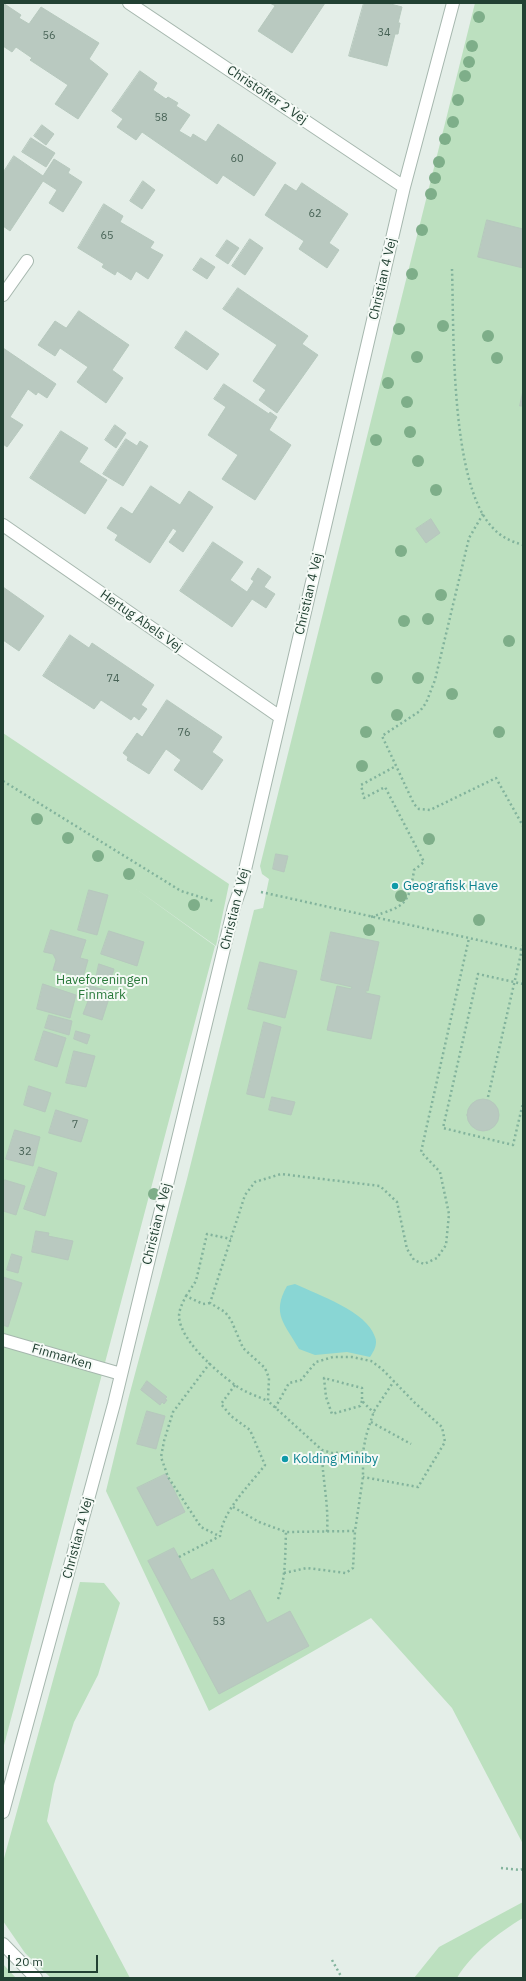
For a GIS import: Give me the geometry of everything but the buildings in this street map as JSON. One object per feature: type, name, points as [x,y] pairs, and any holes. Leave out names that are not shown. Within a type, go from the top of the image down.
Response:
[{"type":"street","name":"Christoffer 2 Vej","points":[[129,3],[404,188]]},
{"type":"street","name":"Christian 4 Vej","points":[[3,1812],[112,1411],[234,907],[241,887],[404,188],[453,3]]},
{"type":"street","points":[[3,296],[28,261]]},
{"type":"street","name":"Hertug Abels Vej","points":[[3,525],[280,717]]},
{"type":"street","name":"Finmarken","points":[[3,1340],[121,1374]]},
{"type":"street","points":[[3,1944],[36,1978]]},
{"type":"path","points":[[452,269],[456,402],[469,481],[483,514],[491,526],[504,538],[523,545]]},
{"type":"path","points":[[483,514],[469,538],[435,680],[426,703],[420,711],[382,736],[414,804],[419,809],[430,810],[496,778],[523,826]]},
{"type":"path","points":[[371,917],[400,907],[412,891],[414,870],[424,862],[384,787],[364,798],[361,785],[396,766]]},
{"type":"path","points":[[3,781],[182,891],[234,907]]},
{"type":"path","points":[[241,887],[522,950]]},
{"type":"path","points":[[210,1303],[245,1194],[255,1182],[281,1174],[380,1186],[397,1202],[407,1249],[414,1260],[424,1264],[437,1258],[446,1245],[449,1214],[440,1172],[421,1152],[469,938]]},
{"type":"path","points":[[488,1097],[523,945]]},
{"type":"path","points":[[523,984],[478,974],[443,1128],[514,1145],[523,1103]]},
{"type":"path","points":[[231,1239],[207,1234],[196,1281],[181,1305],[179,1316],[183,1329],[200,1355],[235,1386],[268,1401],[322,1450],[332,1453],[363,1452]]},
{"type":"path","points":[[186,1296],[203,1304],[210,1303],[225,1312],[231,1320],[243,1348],[265,1368],[270,1378],[268,1401]]},
{"type":"path","points":[[276,1408],[289,1384],[300,1380],[316,1362],[333,1357],[352,1357],[371,1361],[382,1369],[415,1403],[442,1427],[445,1442],[418,1487],[363,1477]]},
{"type":"path","points":[[210,1363],[173,1412],[164,1441],[161,1457],[168,1477],[201,1527],[220,1536]]},
{"type":"path","points":[[362,1400],[360,1406],[332,1414],[326,1397],[324,1378],[362,1388],[362,1400],[374,1413]]},
{"type":"path","points":[[284,1574],[307,1568],[346,1574],[353,1568],[355,1531],[363,1477],[363,1452],[374,1413],[394,1381]]},
{"type":"path","points":[[220,1536],[221,1526],[233,1507],[265,1465],[250,1430],[231,1416],[221,1404],[235,1386]]},
{"type":"path","points":[[371,1422],[411,1444]]},
{"type":"path","points":[[322,1450],[322,1469],[328,1507],[327,1532]]},
{"type":"path","points":[[233,1507],[259,1522],[286,1532],[355,1531]]},
{"type":"path","points":[[278,1599],[284,1574],[286,1532]]},
{"type":"path","points":[[179,1557],[220,1536]]},
{"type":"path","points":[[501,1868],[523,1869]]},
{"type":"path","points":[[332,1960],[342,1978]]},
{"type":"green space","name":"Geografisk Have","points":[[475,3],[523,3],[523,1844],[452,1708],[371,1618],[209,1711],[106,1491],[128,1400],[187,1179],[254,910],[263,908],[269,879],[262,874],[260,866]]},
{"type":"green space","name":"Haveforeningen Finmark","points":[[3,733],[229,884],[216,946],[132,886],[215,946],[3,1749]]},
{"type":"green space","points":[[80,1582],[104,1583],[120,1603],[98,1675],[74,1722],[54,1784],[47,1821],[130,1978],[51,1978],[25,1953],[3,1921],[3,1862]]},
{"type":"green space","points":[[523,1902],[523,1918],[486,1944],[470,1960],[457,1978],[414,1978],[439,1947]]},
{"type":"green space","points":[[3,1964],[16,1978],[3,1978]]},
{"type":"water","points":[[295,1284],[341,1305],[362,1319],[370,1328],[376,1340],[375,1347],[370,1357],[347,1352],[315,1355],[299,1349],[285,1325],[280,1312],[282,1296],[287,1286]]},
{"type":"place","name":"Geografisk Have","points":[[395,886]]},
{"type":"place","name":"Kolding Miniby","points":[[285,1459]]}]
